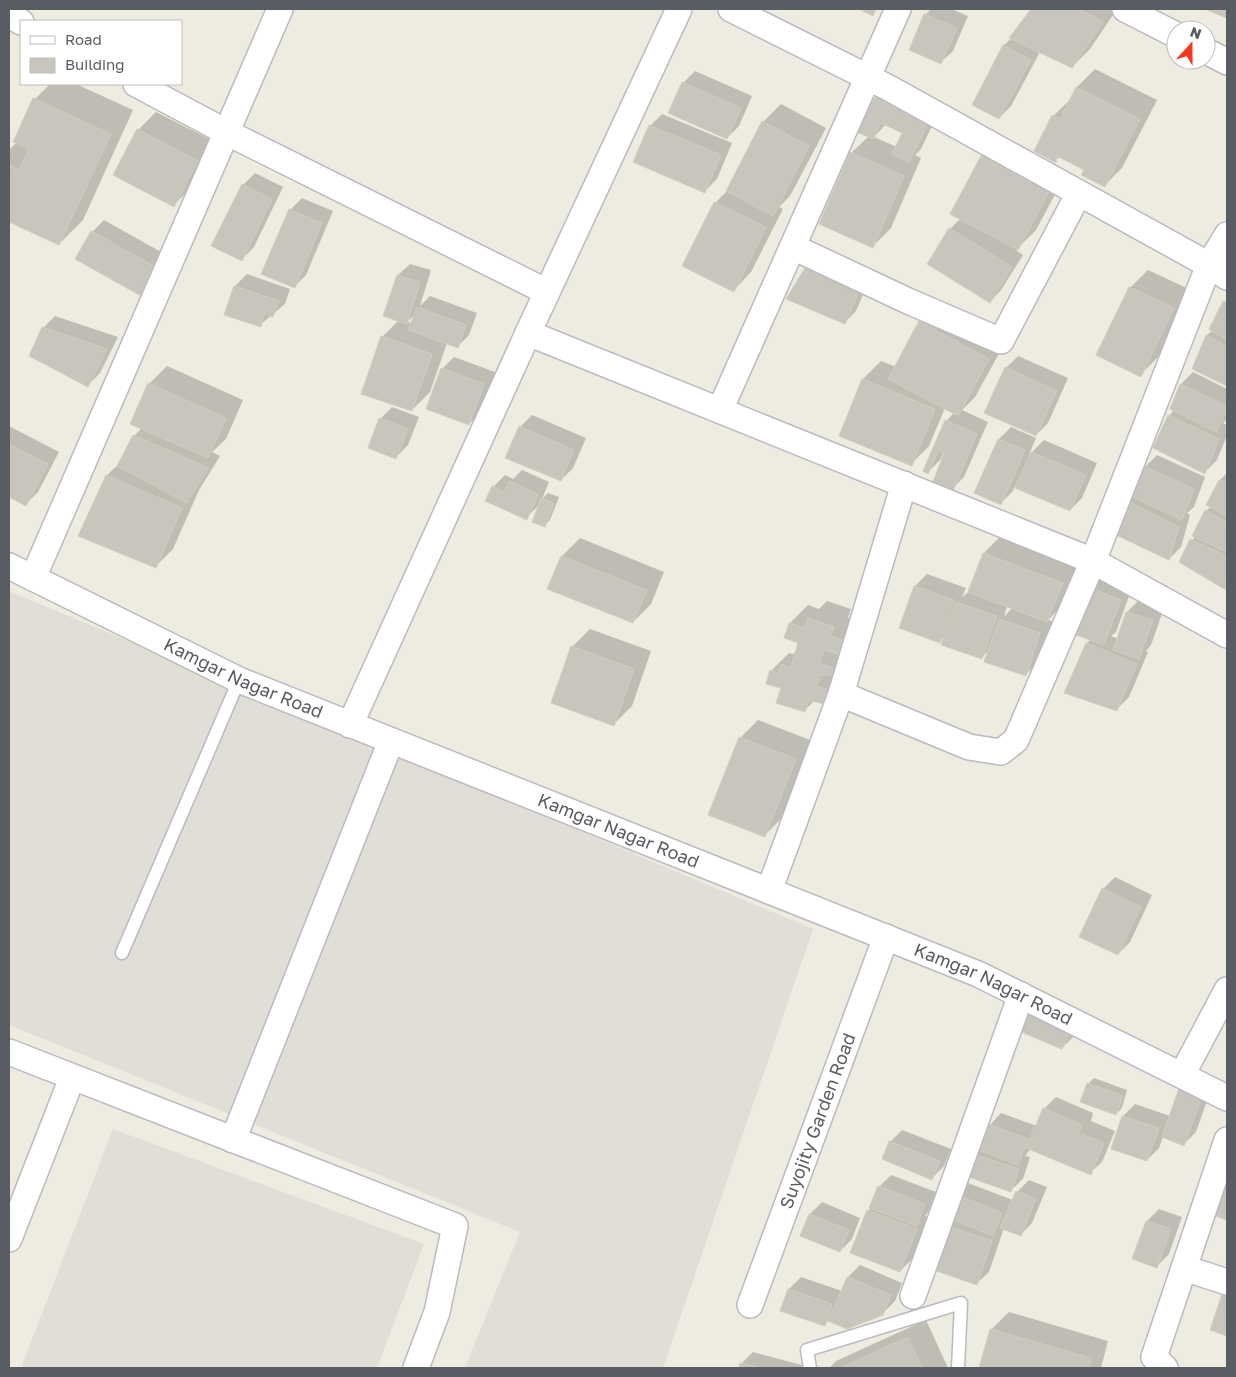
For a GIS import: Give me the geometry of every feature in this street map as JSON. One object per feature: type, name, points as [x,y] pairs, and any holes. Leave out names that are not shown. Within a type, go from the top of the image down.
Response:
[{"type":"street","points":[[33,578],[228,133],[280,9]]},
{"type":"street","points":[[350,724],[528,333],[679,9]]},
{"type":"street","points":[[731,9],[869,78],[1218,271]]},
{"type":"street","points":[[720,410],[898,9]]},
{"type":"street","points":[[1125,9],[1166,30]]},
{"type":"street","points":[[138,85],[228,133],[547,292]]},
{"type":"street","points":[[793,247],[1001,342],[1079,193]]},
{"type":"street","points":[[841,694],[968,747],[1001,752],[1016,740],[1218,271],[1227,235]]},
{"type":"street","points":[[528,333],[1093,561],[1227,635]]},
{"type":"street","points":[[769,891],[841,694],[904,484]]},
{"type":"street","name":"Kamgar Nagar Road","points":[[9,566],[239,680],[978,974],[1227,1098]]},
{"type":"street","points":[[233,1140],[391,741]]},
{"type":"street","name":"Suyojity Garden Road","points":[[750,1305],[886,937]]},
{"type":"street","points":[[1182,1075],[1227,990]]},
{"type":"street","points":[[913,1296],[1021,995]]},
{"type":"street","points":[[9,1052],[455,1226],[437,1312],[416,1368]]},
{"type":"street","points":[[9,1239],[72,1078]]},
{"type":"street","points":[[1165,1368],[1154,1357],[1227,1140]]},
{"type":"street","points":[[1184,1268],[1227,1282]]},
{"type":"lane","points":[[122,953],[239,680]]},
{"type":"lane","points":[[810,1368],[807,1350],[961,1303],[958,1368]]},
{"type":"shaded area","points":[[9,591],[813,929],[663,1368],[465,1368],[520,1232],[9,1025]]},
{"type":"shaded area","points":[[113,1129],[424,1244],[377,1368],[21,1368]]},
{"type":"building","points":[[859,9],[876,9],[873,16]]},
{"type":"building","points":[[1031,9],[1079,9],[1103,22],[1072,68],[1009,38]]},
{"type":"building","points":[[1205,9],[1227,9],[1227,16],[1226,18]]},
{"type":"building","points":[[924,14],[957,28],[941,64],[909,50]]},
{"type":"building","points":[[1003,45],[1031,60],[999,119],[972,105]]},
{"type":"building","points":[[682,82],[741,108],[727,139],[668,113]]},
{"type":"building","points":[[1076,87],[1140,119],[1105,187],[1081,175],[1084,170],[1057,156],[1056,163],[1034,151],[1052,115],[1060,119]]},
{"type":"building","points":[[33,98],[111,134],[59,245],[9,222],[9,165],[19,170],[29,149],[13,142]]},
{"type":"building","points":[[874,98],[928,123],[909,163],[892,154],[902,133],[881,123],[873,139],[857,132]]},
{"type":"building","points":[[762,121],[809,146],[773,216],[726,191]]},
{"type":"building","points":[[649,125],[721,155],[705,193],[633,162]]},
{"type":"building","points":[[137,129],[198,161],[174,207],[113,175]]},
{"type":"building","points":[[850,152],[904,176],[873,248],[819,224]]},
{"type":"building","points":[[981,156],[1049,192],[1018,250],[950,214]]},
{"type":"building","points":[[242,184],[272,199],[242,261],[211,246]]},
{"type":"building","points":[[714,202],[766,227],[734,292],[682,266]]},
{"type":"building","points":[[289,209],[322,223],[295,288],[261,274]]},
{"type":"building","points":[[949,228],[1012,267],[990,303],[927,264]]},
{"type":"building","points":[[91,231],[159,269],[143,297],[75,259]]},
{"type":"building","points":[[808,263],[860,289],[845,324],[786,299]]},
{"type":"building","points":[[397,275],[420,282],[407,324],[383,316]]},
{"type":"building","points":[[234,286],[279,301],[273,317],[264,314],[261,327],[224,315]]},
{"type":"building","points":[[1129,287],[1174,308],[1141,377],[1096,355]]},
{"type":"building","points":[[1223,301],[1227,304],[1227,340],[1209,329]]},
{"type":"building","points":[[417,307],[466,325],[458,348],[408,330]]},
{"type":"building","points":[[919,321],[989,359],[958,416],[888,379]]},
{"type":"building","points":[[42,327],[107,349],[88,387],[29,356]]},
{"type":"building","points":[[1206,335],[1227,347],[1227,386],[1192,369]]},
{"type":"building","points":[[381,336],[432,354],[412,411],[361,394]]},
{"type":"building","points":[[1005,367],[1057,391],[1036,436],[984,413]]},
{"type":"building","points":[[441,368],[484,384],[469,425],[426,409]]},
{"type":"building","points":[[862,379],[935,409],[912,466],[839,436]]},
{"type":"building","points":[[148,383],[226,418],[208,458],[130,424]]},
{"type":"building","points":[[1180,384],[1227,406],[1227,410],[1216,432],[1170,409]]},
{"type":"building","points":[[1168,415],[1219,439],[1205,474],[1153,448]]},
{"type":"building","points":[[379,418],[408,429],[396,459],[368,448]]},
{"type":"building","points":[[945,420],[977,434],[953,491],[933,482],[944,453],[938,451],[928,474],[923,471]]},
{"type":"building","points":[[519,426],[574,450],[561,481],[505,458]]},
{"type":"building","points":[[133,435],[209,468],[187,503],[117,466]]},
{"type":"building","points":[[998,439],[1025,450],[1001,505],[974,493]]},
{"type":"building","points":[[9,444],[48,464],[26,506],[9,497]]},
{"type":"building","points":[[1031,452],[1086,475],[1070,511],[1015,488]]},
{"type":"building","points":[[1144,466],[1194,489],[1182,520],[1131,496]]},
{"type":"building","points":[[106,475],[182,508],[156,568],[78,536]]},
{"type":"building","points":[[1219,480],[1227,483],[1227,516],[1206,505]]},
{"type":"building","points":[[509,481],[538,494],[527,520],[485,501],[492,486],[505,492]]},
{"type":"building","points":[[541,498],[554,503],[545,527],[532,522]]},
{"type":"building","points":[[1127,501],[1179,527],[1169,560],[1114,534]]},
{"type":"building","points":[[1205,510],[1227,522],[1227,552],[1192,536]]},
{"type":"building","points":[[1190,539],[1227,556],[1226,590],[1179,562]]},
{"type":"building","points":[[983,553],[1063,583],[1047,622],[968,592]]},
{"type":"building","points":[[561,556],[647,590],[633,623],[547,589]]},
{"type":"building","points":[[914,586],[954,600],[940,643],[899,628]]},
{"type":"building","points":[[1088,587],[1121,600],[1104,645],[1071,633]]},
{"type":"building","points":[[956,602],[997,616],[982,659],[941,645]]},
{"type":"building","points":[[1126,612],[1153,620],[1139,659],[1113,650]]},
{"type":"building","points":[[808,618],[834,627],[831,636],[846,641],[841,655],[824,650],[819,663],[839,670],[837,675],[820,675],[817,686],[832,691],[827,705],[809,700],[805,712],[776,703],[781,688],[766,684],[770,670],[778,673],[781,664],[791,667],[798,643],[784,638],[789,623],[805,628]]},
{"type":"building","points":[[999,619],[1040,633],[1026,676],[984,662]]},
{"type":"building","points":[[1086,643],[1137,664],[1117,711],[1064,693]]},
{"type":"building","points":[[571,646],[634,669],[614,726],[551,703]]},
{"type":"building","points":[[739,737],[796,759],[765,837],[708,815]]},
{"type":"building","points":[[1102,888],[1141,907],[1118,955],[1079,937]]},
{"type":"building","points":[[1028,1011],[1071,1030],[1062,1049],[1019,1031]]},
{"type":"building","points":[[1087,1083],[1123,1096],[1116,1115],[1080,1102]]},
{"type":"building","points":[[1180,1085],[1203,1093],[1184,1146],[1162,1137]]},
{"type":"building","points":[[1043,1108],[1082,1125],[1079,1133],[1104,1143],[1091,1175],[1026,1148]]},
{"type":"building","points":[[1122,1116],[1159,1128],[1147,1161],[1111,1149]]},
{"type":"building","points":[[988,1124],[1028,1139],[1018,1165],[979,1150]]},
{"type":"building","points":[[889,1141],[940,1161],[932,1180],[882,1159]]},
{"type":"building","points":[[970,1153],[1019,1169],[1011,1192],[963,1175]]},
{"type":"building","points":[[878,1186],[925,1204],[917,1226],[869,1208]]},
{"type":"building","points":[[1218,1186],[1227,1190],[1227,1220],[1208,1213]]},
{"type":"building","points":[[1016,1191],[1036,1199],[1021,1236],[1000,1228]]},
{"type":"building","points":[[955,1194],[1002,1213],[993,1236],[946,1217]]},
{"type":"building","points":[[867,1210],[917,1229],[900,1272],[850,1253]]},
{"type":"building","points":[[809,1214],[849,1230],[840,1252],[800,1236]]},
{"type":"building","points":[[1146,1221],[1171,1229],[1157,1268],[1132,1259]]},
{"type":"building","points":[[943,1224],[992,1241],[977,1285],[928,1268]]},
{"type":"building","points":[[847,1277],[891,1295],[883,1315],[847,1329],[828,1321]]},
{"type":"building","points":[[1224,1288],[1227,1290],[1227,1336],[1210,1330]]},
{"type":"building","points":[[788,1289],[832,1304],[825,1326],[780,1311]]},
{"type":"building","points":[[990,1329],[1091,1358],[1089,1368],[979,1368]]},
{"type":"building","points":[[908,1337],[922,1368],[840,1368]]},
{"type":"building","points":[[740,1363],[760,1368],[739,1368]]}]
